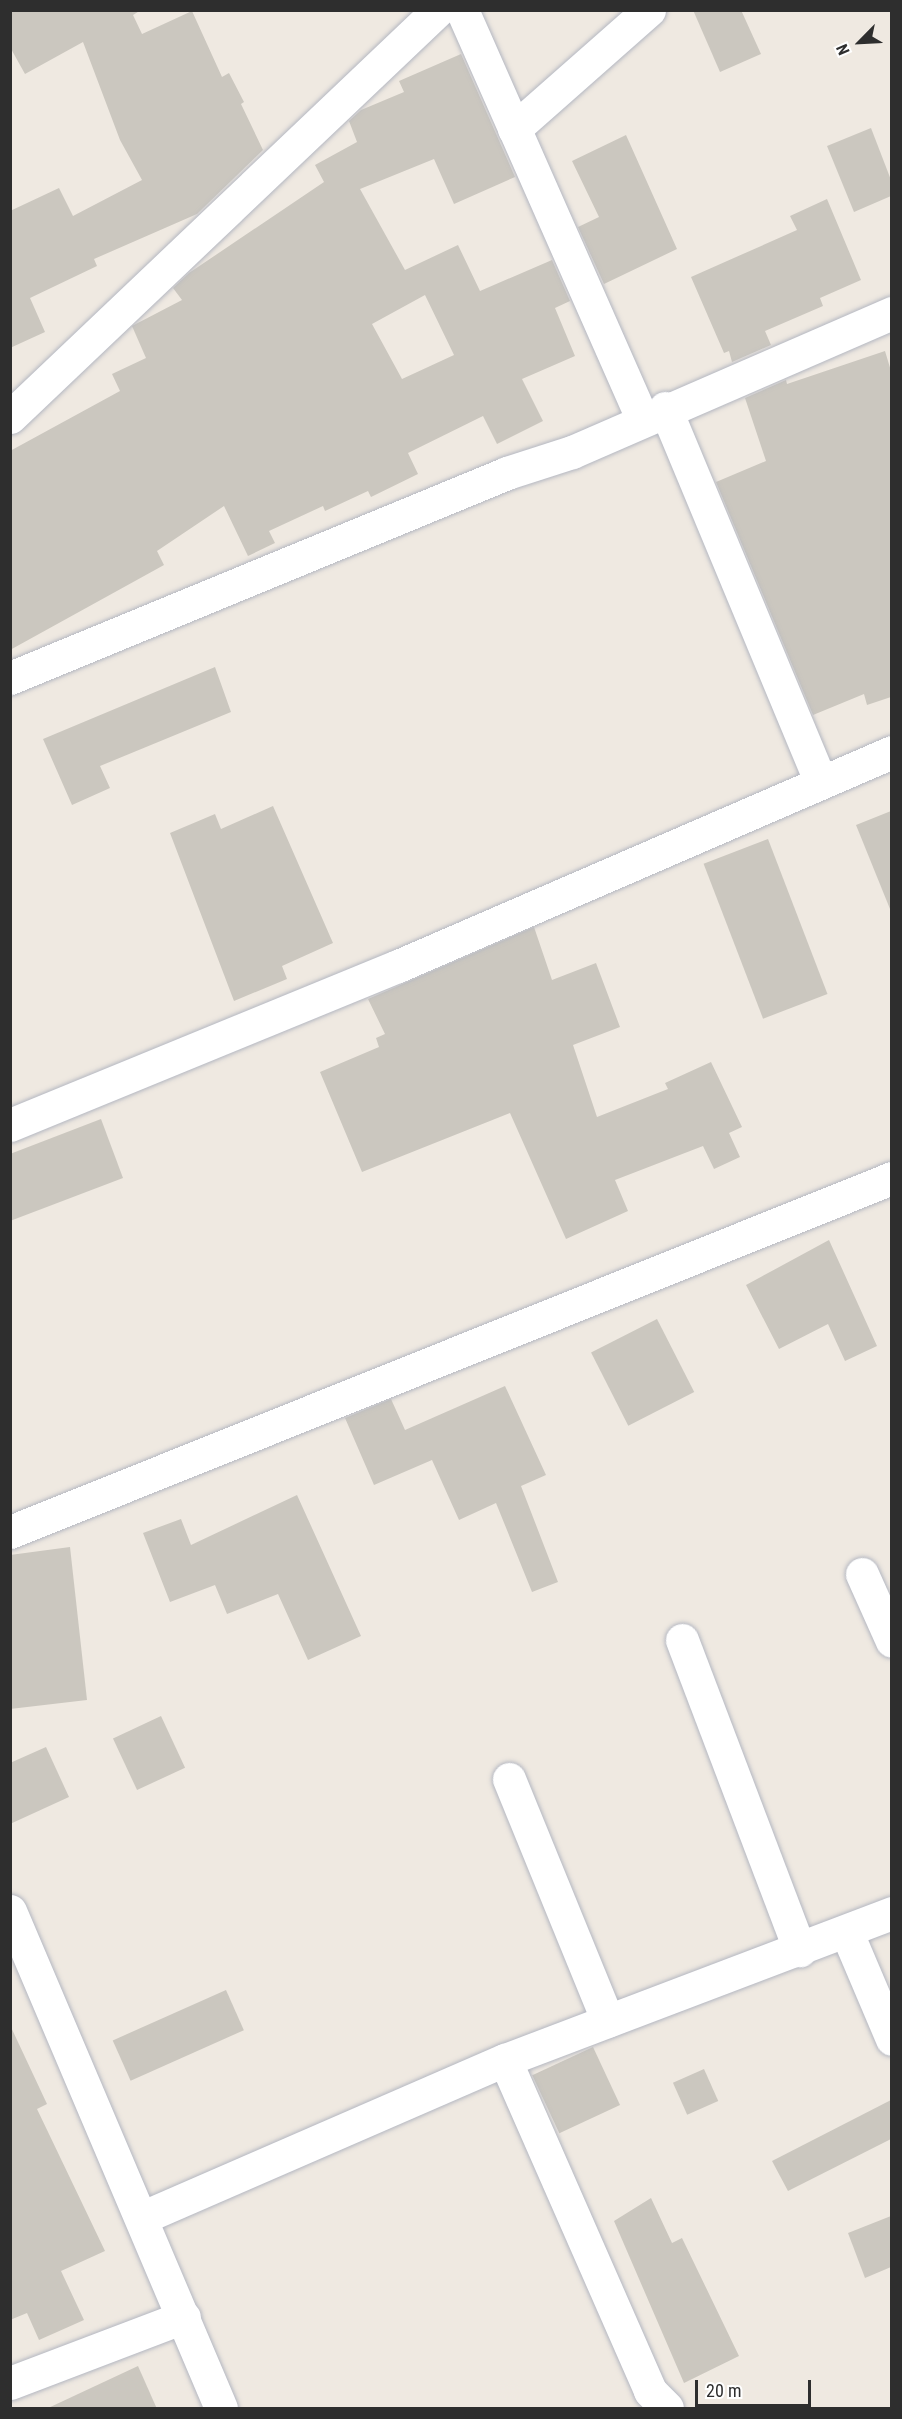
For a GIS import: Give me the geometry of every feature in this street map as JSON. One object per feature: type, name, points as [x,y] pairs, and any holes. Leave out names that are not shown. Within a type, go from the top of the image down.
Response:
[{"type":"street","points":[[10,417],[438,10]]},
{"type":"street","points":[[462,10],[514,129],[654,413],[820,780]]},
{"type":"street","points":[[514,129],[650,10]]},
{"type":"street","points":[[10,678],[507,473],[572,452],[654,413],[891,313]]},
{"type":"street","points":[[10,1125],[398,966],[820,780],[891,752]]},
{"type":"street","points":[[10,1532],[891,1178]]},
{"type":"street","points":[[862,1574],[891,1641]]},
{"type":"street","points":[[682,1640],[800,1950]]},
{"type":"street","points":[[509,1779],[608,2021]]},
{"type":"street","points":[[10,1911],[184,2317],[221,2409]]},
{"type":"street","points":[[141,2218],[505,2060],[800,1950],[891,1913]]},
{"type":"street","points":[[847,1932],[891,2039]]},
{"type":"street","points":[[505,2060],[650,2391],[667,2409]]},
{"type":"street","points":[[10,2383],[184,2317]]},
{"type":"building","points":[[10,10],[141,10],[133,15],[142,34],[192,11],[222,77],[229,73],[244,102],[241,104],[263,150],[197,214],[94,259],[97,266],[30,298],[45,332],[10,348],[10,211],[59,188],[73,216],[142,180],[120,140],[83,42],[25,74],[10,47]]},
{"type":"building","points":[[693,10],[741,10],[761,54],[720,72]]},
{"type":"building","points":[[461,54],[515,177],[454,204],[434,159],[360,189],[405,270],[458,245],[480,291],[552,260],[570,301],[555,308],[575,356],[522,379],[543,421],[497,444],[483,416],[408,453],[418,474],[371,497],[368,491],[325,511],[323,506],[269,531],[275,543],[248,556],[224,506],[157,551],[164,565],[10,650],[10,451],[120,391],[112,374],[146,358],[132,326],[182,300],[173,288],[189,273],[324,182],[315,165],[357,142],[349,121],[361,110],[404,92],[399,81]],"holes":[[[425,295],[454,355],[402,379],[372,324]]]},
{"type":"building","points":[[871,128],[891,180],[891,196],[854,212],[827,146]]},
{"type":"building","points":[[626,135],[677,249],[604,284],[578,227],[599,217],[572,161]]},
{"type":"building","points":[[827,199],[861,280],[820,298],[823,306],[765,331],[771,345],[732,362],[729,351],[724,353],[691,277],[797,230],[790,216]]},
{"type":"building","points":[[885,351],[891,371],[891,697],[867,705],[864,694],[813,715],[716,482],[766,461],[745,398],[786,380],[787,384]]},
{"type":"building","points":[[215,667],[231,712],[100,766],[110,788],[72,805],[43,739]]},
{"type":"building","points":[[273,806],[333,943],[282,966],[287,979],[234,1001],[170,833],[215,814],[221,829]]},
{"type":"building","points":[[891,811],[891,908],[890,909],[856,825]]},
{"type":"building","points":[[768,839],[827,994],[763,1019],[704,864]]},
{"type":"building","points":[[534,927],[552,980],[596,963],[620,1027],[573,1045],[597,1117],[668,1089],[665,1083],[711,1062],[742,1127],[729,1133],[740,1157],[714,1169],[703,1146],[615,1180],[628,1211],[566,1239],[510,1113],[362,1172],[320,1072],[379,1047],[376,1038],[385,1034],[368,999]]},
{"type":"building","points":[[101,1119],[123,1178],[10,1221],[10,1154]]},
{"type":"building","points":[[829,1240],[877,1346],[845,1361],[828,1324],[779,1349],[746,1285]]},
{"type":"building","points":[[657,1319],[694,1392],[628,1426],[591,1353]]},
{"type":"building","points":[[505,1386],[546,1475],[521,1486],[558,1582],[532,1592],[496,1503],[459,1520],[432,1460],[374,1485],[345,1418],[391,1399],[405,1430]]},
{"type":"building","points":[[297,1495],[361,1636],[308,1660],[278,1594],[227,1614],[215,1585],[170,1602],[143,1533],[181,1519],[191,1545]]},
{"type":"building","points":[[70,1547],[87,1700],[10,1709],[10,1555]]},
{"type":"building","points":[[161,1716],[185,1768],[137,1790],[113,1738]]},
{"type":"building","points":[[46,1747],[69,1797],[10,1824],[10,1763]]},
{"type":"building","points":[[226,1990],[244,2030],[131,2081],[113,2040]]},
{"type":"building","points":[[10,2025],[47,2104],[37,2109],[105,2251],[61,2271],[84,2320],[39,2340],[27,2313],[10,2320]]},
{"type":"building","points":[[593,2047],[620,2105],[559,2133],[532,2075]]},
{"type":"building","points":[[704,2069],[718,2101],[687,2115],[673,2083]]},
{"type":"building","points":[[891,2100],[891,2139],[788,2191],[772,2161]]},
{"type":"building","points":[[651,2198],[672,2243],[682,2238],[739,2356],[684,2383],[614,2221]]},
{"type":"building","points":[[891,2216],[891,2267],[865,2278],[848,2233]]},
{"type":"building","points":[[138,2366],[157,2409],[46,2409]]}]
